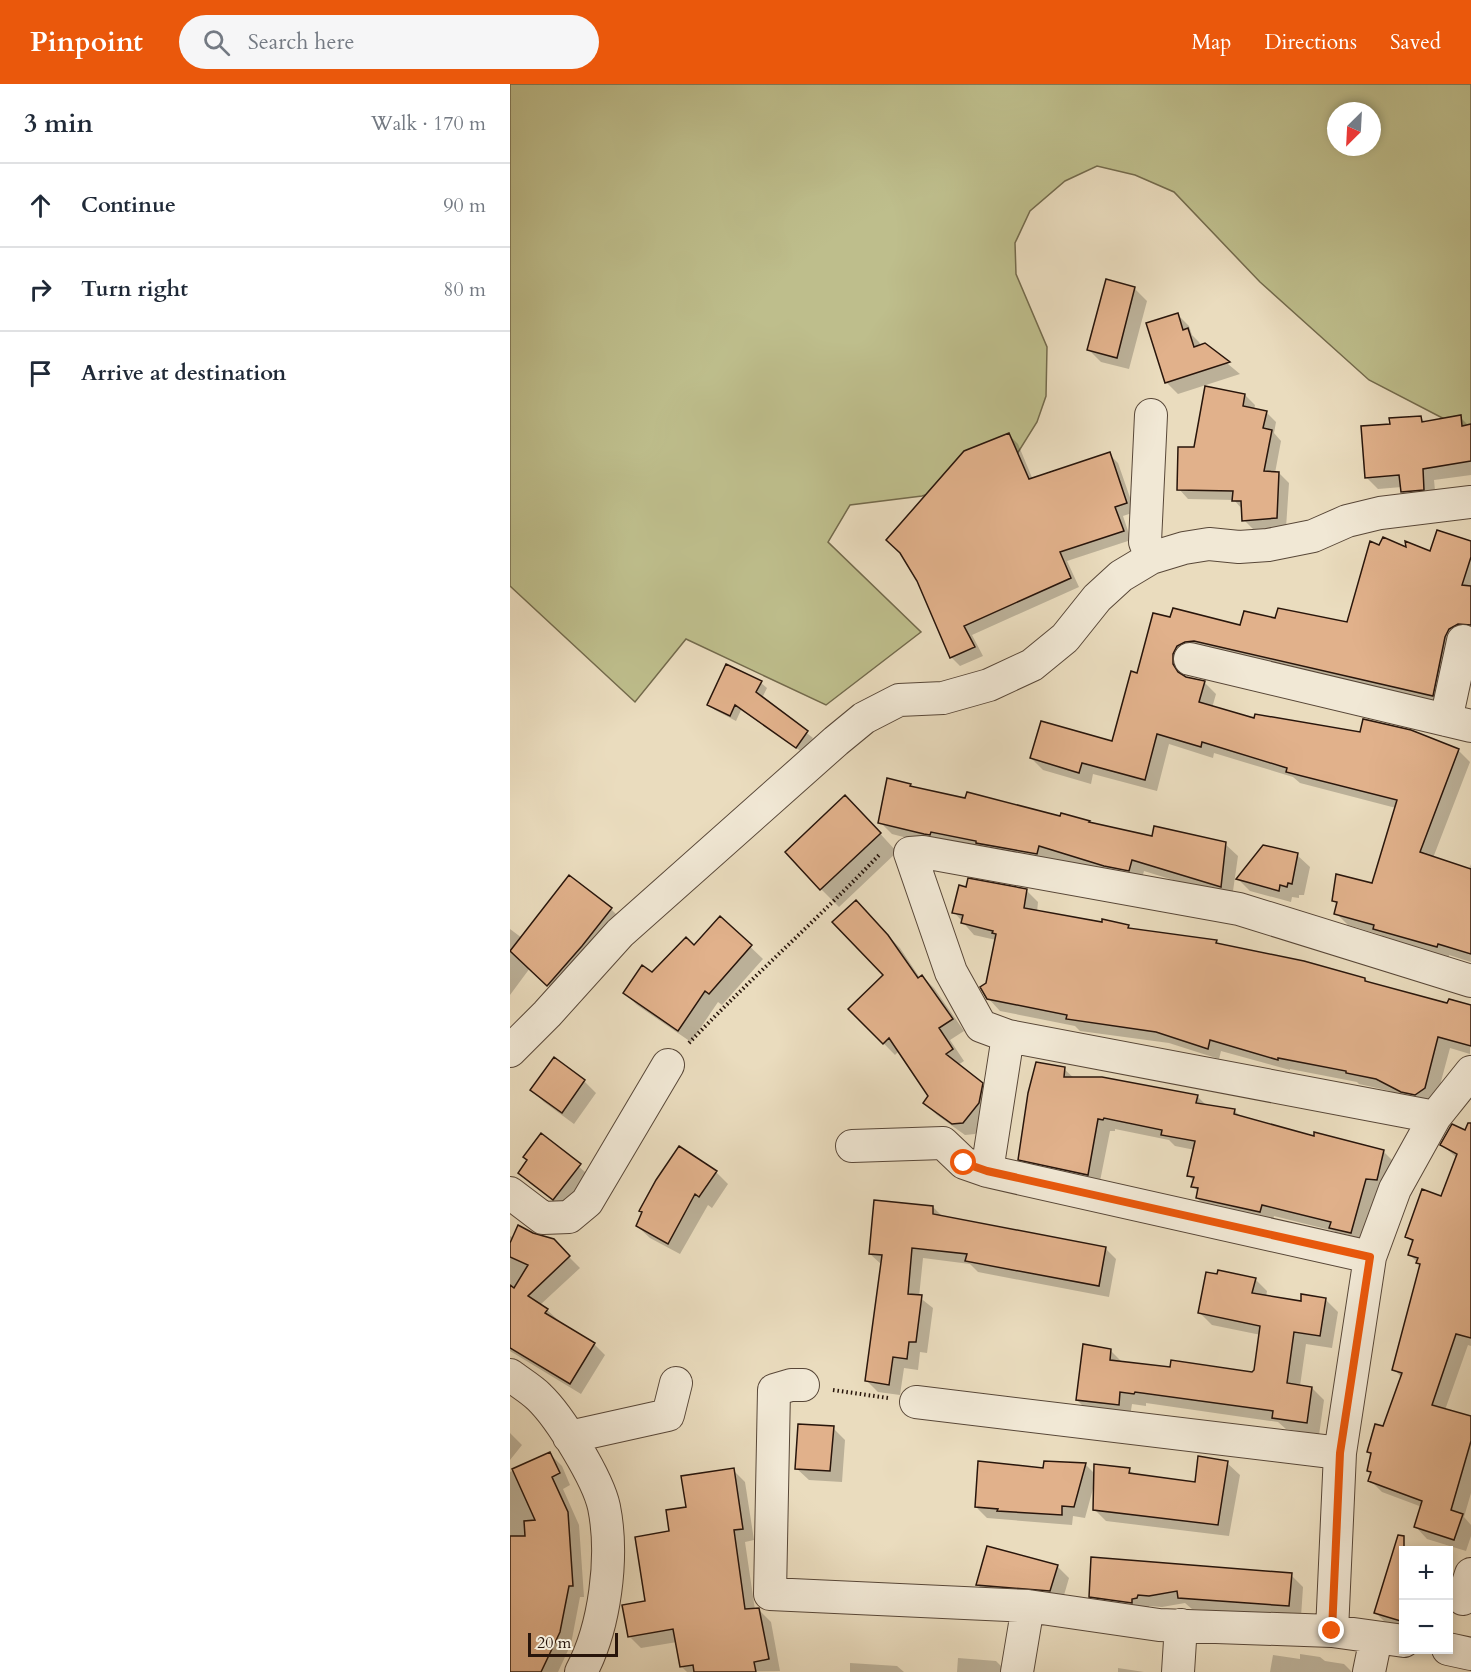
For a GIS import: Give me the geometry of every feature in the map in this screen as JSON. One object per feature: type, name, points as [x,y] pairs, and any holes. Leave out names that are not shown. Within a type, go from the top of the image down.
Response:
[{"type":"street","points":[[1151,415],[1145,542],[1151,558]]},
{"type":"street","points":[[510,1051],[547,1014],[620,933],[864,718],[899,700],[943,698],[988,685],[1032,665],[1065,638],[1097,598],[1121,576],[1151,558],[1184,548],[1209,544],[1239,547],[1268,545],[1313,536],[1347,521],[1380,513],[1471,502]]},
{"type":"street","points":[[1190,659],[1459,723],[1463,641]]},
{"type":"street","points":[[1435,1117],[1008,1036],[981,1026],[951,972],[910,853],[923,852],[1239,909],[1471,981]]},
{"type":"street","points":[[987,1171],[1008,1036]]},
{"type":"street","points":[[510,1193],[543,1218],[569,1217],[587,1203],[668,1065]]},
{"type":"street","points":[[1332,1631],[1340,1453],[1370,1257],[1395,1189],[1435,1117],[1471,1072]]},
{"type":"street","points":[[852,1146],[943,1143],[964,1163],[987,1171],[1370,1257]]},
{"type":"street","points":[[510,1375],[540,1398],[569,1437],[593,1478],[604,1506],[608,1551],[604,1592],[598,1631],[581,1672]]},
{"type":"street","points":[[569,1437],[668,1415],[676,1383]]},
{"type":"street","points":[[803,1385],[790,1385],[774,1390],[770,1594],[1028,1606],[1159,1625],[1332,1631],[1390,1640],[1369,1672]]},
{"type":"street","points":[[916,1402],[1340,1453]]},
{"type":"street","points":[[1017,1672],[1028,1606]]},
{"type":"street","points":[[1178,1672],[1181,1625]]},
{"type":"street","points":[[1453,1649],[1471,1654]]},
{"type":"path","points":[[668,1065],[736,994],[847,888],[883,850],[910,853]]},
{"type":"path","points":[[803,1385],[916,1402]]},
{"type":"green space","points":[[510,84],[1471,84],[1471,431],[1369,380],[1260,282],[1174,192],[1135,175],[1097,166],[1065,181],[1030,211],[1015,243],[1016,274],[1047,347],[1046,396],[1037,422],[1017,454],[975,479],[922,496],[850,505],[828,542],[921,632],[826,705],[686,639],[635,702],[510,586]]},
{"type":"building","points":[[1106,279],[1135,287],[1117,358],[1087,350]]},
{"type":"building","points":[[1178,313],[1183,330],[1188,328],[1194,347],[1205,343],[1230,362],[1165,383],[1146,323]]},
{"type":"building","points":[[1205,386],[1245,394],[1243,406],[1267,411],[1263,428],[1272,430],[1264,471],[1279,472],[1277,518],[1242,521],[1241,501],[1232,501],[1233,491],[1177,490],[1178,447],[1194,447]]},
{"type":"building","points":[[1461,415],[1462,426],[1471,424],[1471,461],[1423,469],[1424,490],[1401,492],[1399,475],[1365,478],[1361,426],[1390,424],[1389,418],[1421,416],[1422,422]]},
{"type":"building","points":[[1009,433],[1029,479],[1110,452],[1127,503],[1115,507],[1124,531],[1060,552],[1071,578],[964,626],[975,647],[950,658],[917,581],[900,553],[886,540],[964,451]]},
{"type":"building","points":[[1437,530],[1471,541],[1471,557],[1462,585],[1471,586],[1471,625],[1458,624],[1449,629],[1445,637],[1433,696],[1194,641],[1177,646],[1173,654],[1173,664],[1178,672],[1186,677],[1205,681],[1199,702],[1254,718],[1255,714],[1360,732],[1363,719],[1411,730],[1459,749],[1420,852],[1471,869],[1471,954],[1373,929],[1374,925],[1334,914],[1337,902],[1332,901],[1336,874],[1372,883],[1397,800],[1286,772],[1287,768],[1202,742],[1201,747],[1157,734],[1145,780],[1082,763],[1079,773],[1030,758],[1041,721],[1112,741],[1131,671],[1137,673],[1153,613],[1170,617],[1173,608],[1240,625],[1244,611],[1275,618],[1278,608],[1347,622],[1370,541],[1379,545],[1383,537],[1406,547],[1405,541],[1430,551]]},
{"type":"building","points":[[726,664],[762,681],[756,692],[808,731],[796,748],[735,705],[730,716],[707,705]]},
{"type":"building","points":[[887,778],[911,784],[910,786],[965,798],[967,792],[1060,816],[1061,813],[1089,822],[1152,836],[1154,826],[1226,842],[1221,887],[1132,860],[1129,871],[1104,866],[1039,846],[1037,854],[931,832],[930,835],[924,834],[878,823]]},
{"type":"building","points":[[845,795],[881,833],[820,890],[785,852]]},
{"type":"building","points":[[1263,845],[1298,853],[1292,884],[1288,883],[1287,887],[1280,885],[1279,891],[1236,879]]},
{"type":"building","points":[[569,875],[612,908],[547,986],[510,951]]},
{"type":"building","points":[[968,878],[1027,889],[1024,908],[1102,922],[1102,919],[1129,925],[1128,928],[1217,940],[1216,943],[1304,961],[1365,978],[1365,981],[1447,1003],[1449,999],[1471,1005],[1471,1046],[1438,1037],[1425,1088],[1415,1095],[1401,1092],[1376,1079],[1346,1073],[1346,1071],[1278,1058],[1278,1060],[1210,1040],[1208,1049],[1156,1032],[1066,1019],[1067,1015],[987,999],[980,987],[986,983],[996,934],[992,933],[993,931],[961,923],[963,915],[952,913],[959,885],[966,887]]},
{"type":"building","points":[[856,900],[888,935],[918,978],[922,975],[953,1019],[939,1028],[953,1049],[946,1054],[983,1083],[979,1103],[963,1123],[952,1124],[923,1103],[928,1096],[889,1038],[883,1044],[848,1009],[883,975],[832,922]]},
{"type":"building","points":[[720,916],[752,945],[709,994],[705,991],[678,1031],[623,993],[642,965],[652,972],[686,937],[694,945]]},
{"type":"building","points":[[554,1057],[585,1080],[562,1113],[530,1090]]},
{"type":"building","points":[[1036,1062],[1065,1067],[1064,1077],[1102,1077],[1198,1095],[1196,1103],[1235,1109],[1234,1114],[1314,1136],[1314,1132],[1384,1150],[1377,1180],[1366,1179],[1351,1233],[1329,1228],[1331,1222],[1262,1205],[1260,1212],[1196,1198],[1198,1188],[1191,1187],[1194,1177],[1187,1176],[1195,1141],[1161,1135],[1162,1130],[1104,1118],[1103,1120],[1098,1119],[1088,1175],[1018,1160],[1028,1093]]},
{"type":"building","points":[[1468,1123],[1471,1123],[1471,1338],[1456,1334],[1432,1405],[1471,1416],[1471,1441],[1451,1510],[1463,1514],[1454,1540],[1414,1527],[1422,1501],[1368,1481],[1371,1472],[1367,1471],[1371,1453],[1367,1452],[1375,1424],[1383,1426],[1402,1373],[1392,1370],[1420,1264],[1416,1263],[1418,1258],[1408,1255],[1413,1240],[1405,1237],[1422,1189],[1441,1196],[1457,1154],[1440,1145],[1452,1124],[1465,1130]]},
{"type":"building","points":[[541,1133],[581,1164],[553,1200],[518,1173],[527,1160],[523,1157]]},
{"type":"building","points":[[679,1146],[717,1171],[699,1197],[695,1194],[668,1244],[636,1226],[642,1212],[639,1211]]},
{"type":"building","points":[[874,1200],[933,1206],[933,1214],[1106,1247],[1099,1286],[965,1261],[967,1254],[912,1248],[908,1294],[922,1295],[916,1342],[909,1342],[907,1359],[893,1357],[889,1385],[865,1381],[882,1255],[869,1254]]},
{"type":"building","points":[[518,1225],[533,1233],[554,1239],[570,1256],[528,1296],[548,1309],[545,1313],[595,1343],[570,1384],[510,1348],[510,1285],[514,1288],[528,1265],[510,1257],[510,1243]]},
{"type":"building","points":[[1218,1270],[1256,1278],[1252,1293],[1301,1301],[1301,1294],[1326,1298],[1320,1336],[1294,1332],[1287,1383],[1312,1387],[1307,1423],[1272,1418],[1273,1411],[1135,1392],[1134,1394],[1120,1392],[1119,1405],[1076,1400],[1083,1344],[1111,1349],[1110,1360],[1170,1367],[1171,1360],[1252,1372],[1260,1326],[1198,1313],[1206,1272],[1217,1274]]},
{"type":"building","points":[[798,1424],[834,1426],[830,1471],[795,1469]]},
{"type":"building","points":[[550,1452],[560,1473],[552,1477],[568,1512],[573,1586],[569,1586],[560,1632],[541,1672],[510,1672],[510,1536],[525,1536],[524,1521],[535,1520],[512,1469]]},
{"type":"building","points":[[1198,1456],[1228,1461],[1218,1525],[1093,1510],[1094,1464],[1130,1468],[1129,1473],[1195,1482]]},
{"type":"building","points":[[978,1461],[1043,1468],[1044,1461],[1086,1463],[1074,1507],[1062,1506],[1062,1515],[997,1511],[998,1509],[975,1507]]},
{"type":"building","points":[[734,1468],[743,1529],[734,1530],[745,1609],[759,1608],[769,1659],[754,1662],[756,1672],[694,1672],[693,1665],[680,1667],[673,1629],[628,1637],[622,1605],[645,1601],[635,1537],[669,1531],[666,1510],[686,1507],[681,1476]]},
{"type":"building","points":[[1398,1535],[1404,1536],[1404,1546],[1399,1546],[1399,1620],[1374,1613]]},
{"type":"building","points":[[987,1546],[1058,1565],[1050,1591],[976,1585]]},
{"type":"building","points":[[1091,1557],[1292,1573],[1289,1606],[1178,1598],[1177,1591],[1149,1596],[1138,1595],[1137,1598],[1132,1599],[1132,1603],[1089,1597]]},
{"type":"route","points":[[964,1163],[987,1171],[1370,1257],[1340,1453],[1332,1631]]}]
